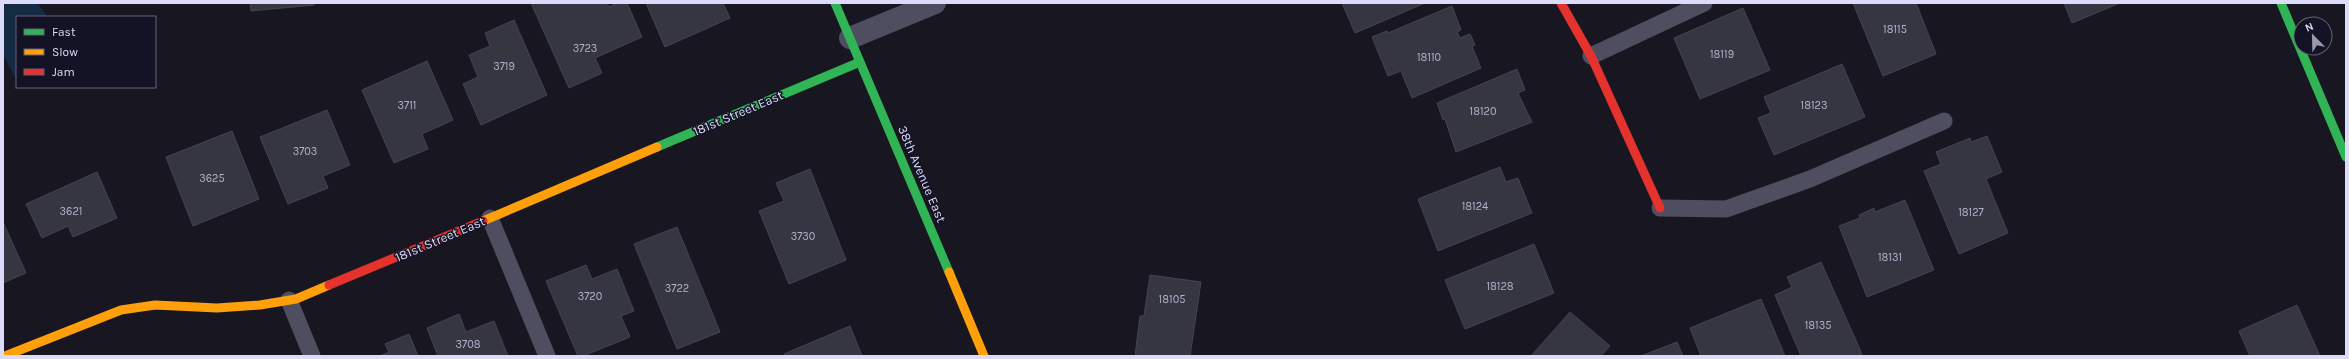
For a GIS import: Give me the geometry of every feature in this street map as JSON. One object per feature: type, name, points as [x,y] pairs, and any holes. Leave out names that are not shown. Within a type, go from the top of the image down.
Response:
[{"type":"street","name":"38th Avenue East","points":[[835,3],[984,356]]},
{"type":"street","points":[[850,38],[935,3]]},
{"type":"street","points":[[1561,3],[1591,56],[1660,208]]},
{"type":"street","points":[[2281,3],[2346,157]]},
{"type":"street","name":"181st Street East","points":[[5,356],[121,310],[155,305],[217,308],[296,299],[860,62]]},
{"type":"lane","points":[[1591,56],[1704,3]]},
{"type":"lane","points":[[1660,208],[1726,209],[1810,179],[1944,122]]},
{"type":"lane","points":[[490,218],[548,356]]},
{"type":"lane","points":[[288,300],[312,356]]},
{"type":"water","points":[[3,3],[37,3],[47,16],[16,16],[16,79],[3,54]]},
{"type":"building","points":[[250,3],[314,3],[314,5],[251,11]]},
{"type":"building","points":[[531,3],[607,3],[609,7],[617,3],[627,3],[642,37],[595,58],[602,73],[569,88]]},
{"type":"building","points":[[646,3],[723,3],[730,18],[665,47]]},
{"type":"building","points":[[1342,3],[1425,3],[1355,33]]},
{"type":"building","points":[[1853,3],[1916,3],[1936,54],[1883,76]]},
{"type":"building","points":[[2064,3],[2120,3],[2072,23]]},
{"type":"building","points":[[1452,6],[1461,30],[1457,32],[1460,38],[1470,34],[1475,45],[1472,46],[1481,68],[1412,98],[1401,71],[1388,76],[1372,37],[1387,31],[1388,33]]},
{"type":"building","points":[[1743,8],[1770,70],[1700,99],[1674,38]]},
{"type":"building","points":[[514,20],[547,95],[481,125],[463,84],[478,77],[469,55],[490,46],[485,33]]},
{"type":"building","points":[[427,61],[453,120],[422,134],[428,149],[394,163],[362,90]]},
{"type":"building","points":[[1842,64],[1865,117],[1774,155],[1758,118],[1771,113],[1764,97]]},
{"type":"building","points":[[1517,69],[1525,90],[1518,93],[1532,122],[1456,152],[1445,119],[1443,120],[1437,103]]},
{"type":"building","points":[[327,110],[350,165],[323,176],[328,188],[288,204],[260,137]]},
{"type":"building","points":[[232,131],[259,199],[193,226],[166,157]]},
{"type":"building","points":[[1987,136],[2002,172],[1986,179],[2008,233],[1959,254],[1924,171],[1941,164],[1936,152],[1970,138],[1971,142]]},
{"type":"building","points":[[1500,167],[1506,182],[1518,178],[1532,213],[1438,251],[1418,199]]},
{"type":"building","points":[[810,169],[846,260],[789,284],[759,211],[784,201],[776,183]]},
{"type":"building","points":[[97,172],[117,218],[73,237],[68,226],[42,238],[26,204]]},
{"type":"building","points":[[1905,200],[1934,270],[1867,297],[1839,226],[1860,218],[1859,215],[1874,208],[1875,212]]},
{"type":"building","points":[[3,222],[26,273],[3,283]]},
{"type":"building","points":[[677,227],[720,332],[677,349],[634,244]]},
{"type":"building","points":[[1534,244],[1554,293],[1465,329],[1445,280]]},
{"type":"building","points":[[1821,262],[1862,354],[1857,356],[1801,356],[1775,295],[1792,287],[1787,277]]},
{"type":"building","points":[[586,265],[592,279],[617,269],[634,311],[621,316],[630,337],[583,356],[578,356],[546,281]]},
{"type":"building","points":[[1150,275],[1201,282],[1190,356],[1135,356],[1140,316],[1144,316]]},
{"type":"building","points":[[1761,299],[1785,356],[1701,356],[1690,328]]},
{"type":"building","points":[[2297,305],[2320,356],[2250,356],[2239,331]]},
{"type":"building","points":[[1570,312],[1610,346],[1601,356],[1531,356]]},
{"type":"building","points":[[459,314],[466,332],[494,321],[508,356],[438,356],[427,328]]},
{"type":"building","points":[[850,326],[862,356],[785,356],[784,354]]},
{"type":"building","points":[[409,334],[418,356],[380,356],[389,352],[385,344]]},
{"type":"building","points":[[1677,342],[1683,356],[1641,356]]},
{"type":"traffic: fast","points":[[835,3],[949,272]]},
{"type":"traffic: fast","points":[[2281,3],[2346,157]]},
{"type":"traffic: fast","points":[[657,147],[860,62]]},
{"type":"traffic: slow","points":[[483,221],[657,147]]},
{"type":"traffic: slow","points":[[949,272],[984,356]]},
{"type":"traffic: slow","points":[[5,356],[121,310],[155,305],[217,308],[260,305],[296,299],[329,285]]},
{"type":"traffic: jam","points":[[1561,3],[1591,56],[1660,208]]},
{"type":"traffic: jam","points":[[329,285],[483,221]]}]
